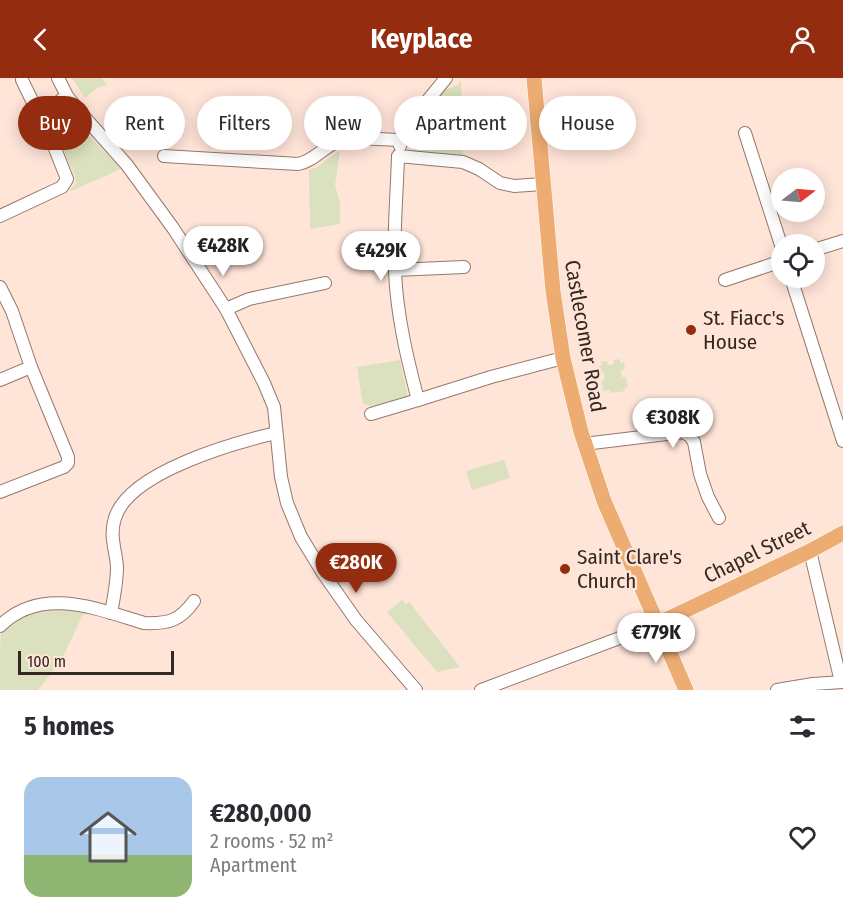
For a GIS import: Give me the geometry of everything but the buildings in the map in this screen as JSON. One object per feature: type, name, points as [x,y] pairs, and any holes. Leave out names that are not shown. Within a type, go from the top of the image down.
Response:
[{"type":"main road","name":"Castlecomer Road","points":[[534,78],[553,291],[563,358],[584,444],[603,501],[686,690]]},
{"type":"main road","name":"Chapel Street","points":[[657,624],[810,551],[843,532]]},
{"type":"street","points":[[58,78],[68,96]]},
{"type":"street","points":[[431,96],[446,78]]},
{"type":"street","points":[[22,80],[30,96]]},
{"type":"street","points":[[92,124],[132,171],[226,309],[274,406],[281,477],[287,503],[301,537],[356,620],[416,690]]},
{"type":"street","points":[[746,133],[778,234]]},
{"type":"street","points":[[164,156],[298,164],[309,162],[335,142],[348,139],[394,140]]},
{"type":"street","points":[[0,216],[62,188],[66,183],[66,173],[55,150]]},
{"type":"street","points":[[399,150],[395,270],[402,334],[418,400]]},
{"type":"street","points":[[398,156],[463,162],[500,183],[526,186],[543,184]]},
{"type":"street","points":[[825,247],[843,241]]},
{"type":"street","points":[[725,280],[771,265]]},
{"type":"street","points":[[395,270],[464,267]]},
{"type":"street","points":[[226,309],[249,299],[326,283]]},
{"type":"street","points":[[0,287],[12,311],[31,367],[68,457],[68,463],[64,467],[0,492]]},
{"type":"street","points":[[794,288],[843,441]]},
{"type":"street","points":[[371,414],[491,376],[563,358]]},
{"type":"street","points":[[0,380],[31,367]]},
{"type":"street","points":[[584,444],[683,432],[690,435],[694,442],[700,474],[718,518]]},
{"type":"street","points":[[111,613],[117,564],[111,536],[115,517],[122,503],[133,492],[178,465],[243,441],[276,433]]},
{"type":"street","points":[[777,690],[842,682],[810,551]]},
{"type":"street","points":[[0,626],[16,614],[53,603],[81,604],[154,624],[172,621],[182,616],[194,601]]},
{"type":"street","points":[[481,690],[657,624]]},
{"type":"green space","points":[[72,78],[102,78],[107,85],[97,88],[87,96],[84,96]]},
{"type":"green space","points":[[461,81],[461,96],[439,96],[445,90]]},
{"type":"green space","points":[[92,139],[121,169],[69,192],[76,183],[63,150],[92,150]]},
{"type":"green space","points":[[340,150],[335,185],[340,203],[340,224],[310,229],[309,170],[317,167]]},
{"type":"green space","points":[[463,150],[463,156],[415,151]]},
{"type":"green space","points":[[620,359],[620,363],[624,362],[625,369],[621,370],[622,377],[626,377],[628,387],[624,388],[625,391],[611,393],[610,390],[603,391],[602,381],[605,380],[604,373],[601,373],[599,366],[602,365],[601,362],[607,361],[608,365]]},
{"type":"green space","points":[[400,360],[408,398],[378,407],[363,404],[357,367]]},
{"type":"green space","points":[[504,460],[510,478],[472,490],[466,471]]},
{"type":"green space","points":[[402,600],[406,604],[409,602],[460,667],[437,672],[387,612]]},
{"type":"green space","points":[[51,607],[93,610],[82,616],[61,661],[38,690],[0,690],[1,633],[10,622]]},
{"type":"place","name":"St. Fiacc's House","points":[[691,330]]},
{"type":"place","name":"Saint Clare's Church","points":[[565,569]]}]
